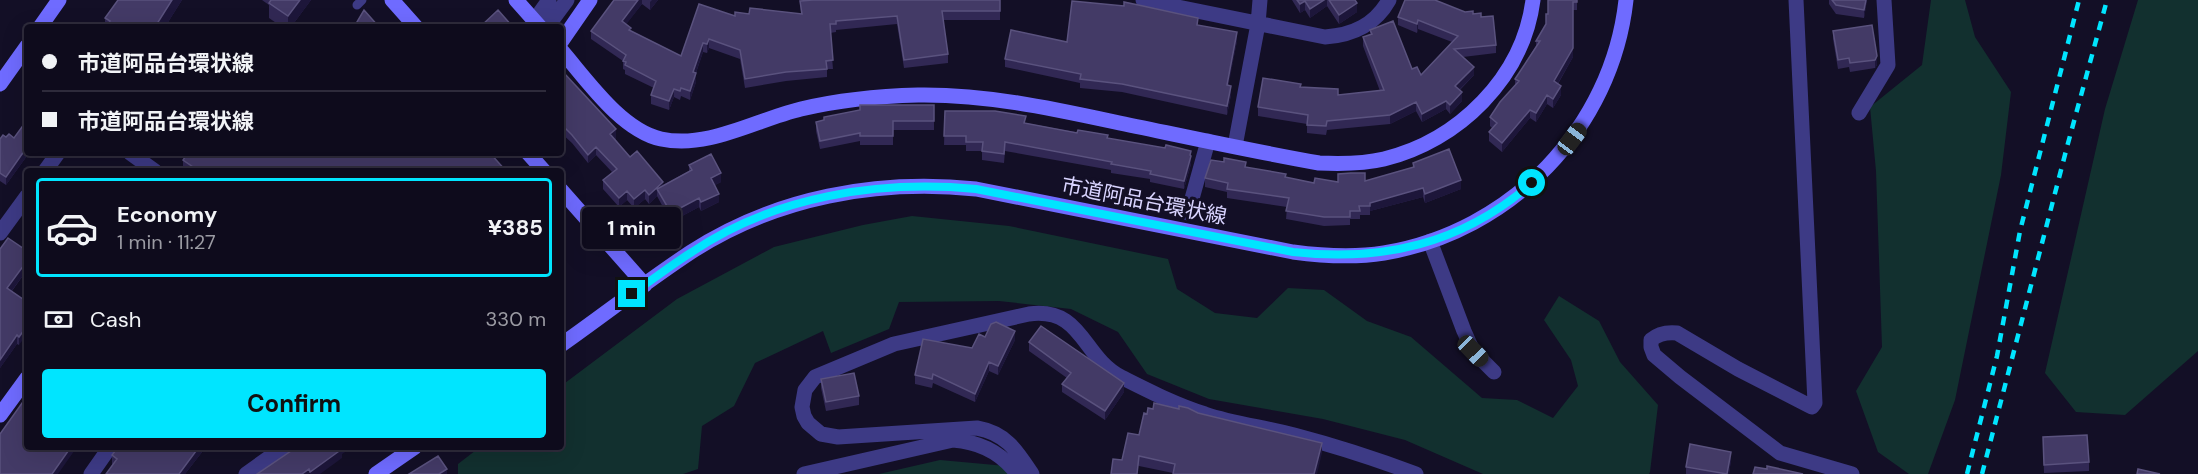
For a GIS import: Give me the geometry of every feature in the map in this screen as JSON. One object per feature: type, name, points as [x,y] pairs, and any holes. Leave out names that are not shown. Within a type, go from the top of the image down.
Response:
[{"type":"street","points":[[42,24],[59,0]]},
{"type":"street","points":[[392,0],[413,24]]},
{"type":"street","points":[[516,0],[539,24]]},
{"type":"street","points":[[540,24],[549,0]]},
{"type":"street","points":[[541,24],[567,0]]},
{"type":"street","points":[[564,38],[590,0]]},
{"type":"street","points":[[1143,0],[1317,36],[1340,36],[1355,32],[1368,25],[1379,15],[1389,0]]},
{"type":"street","points":[[1235,147],[1258,24],[1260,0]]},
{"type":"street","points":[[564,53],[629,124],[642,132],[673,141],[705,140],[783,114],[822,105],[861,99],[920,95],[969,97],[1038,106],[1319,163],[1351,164],[1383,160],[1413,150],[1442,136],[1467,117],[1490,94],[1509,69],[1523,40],[1533,0]]},
{"type":"street","name":"市道阿品台環状線","points":[[564,343],[690,253],[712,240],[772,213],[827,196],[901,186],[951,187],[1000,193],[1293,252],[1323,256],[1383,253],[1430,241],[1469,226],[1496,211],[1543,173],[1563,151],[1596,100],[1608,73],[1618,44],[1626,0]]},
{"type":"street","points":[[1796,0],[1815,403],[1812,407],[1738,369],[1677,333],[1666,332],[1656,336],[1651,340],[1651,347],[1654,354],[1680,377],[1780,453],[1852,474]]},
{"type":"street","points":[[1859,113],[1888,65],[1884,0]]},
{"type":"street","points":[[0,84],[24,50]]},
{"type":"street","points":[[1188,213],[1208,141]]},
{"type":"street","points":[[134,156],[151,168]]},
{"type":"street","points":[[531,156],[541,168]]},
{"type":"street","points":[[564,193],[645,285]]},
{"type":"street","points":[[0,233],[24,200]]},
{"type":"street","points":[[1430,241],[1473,351],[1494,372]]},
{"type":"street","points":[[1032,474],[1019,454],[1005,439],[977,428],[838,437],[821,434],[808,423],[804,416],[802,407],[805,390],[809,383],[823,373],[894,344],[1029,314],[1050,313],[1069,321],[1077,328],[1098,359],[1111,371],[1163,398],[1206,415],[1293,434],[1416,474]]},
{"type":"street","points":[[0,416],[24,382]]},
{"type":"street","points":[[804,474],[953,440],[968,441],[994,451],[1006,460],[1017,474]]},
{"type":"street","points":[[91,474],[108,450]]},
{"type":"street","points":[[246,474],[280,450]]},
{"type":"street","points":[[376,474],[411,450]]},
{"type":"green space","points":[[1931,0],[1965,0],[1975,37],[2011,92],[2001,175],[1955,400],[1928,474],[1909,474],[1878,452],[1856,391],[1882,347],[1876,171],[1870,107],[1922,65]]},
{"type":"green space","points":[[2138,0],[2198,0],[2198,351],[2125,415],[2076,412],[2045,373],[2105,109]]},
{"type":"green space","points":[[912,216],[1009,226],[1168,259],[1177,289],[1215,313],[1257,318],[1288,288],[1324,290],[1367,321],[1411,337],[1482,398],[1517,400],[1553,418],[1578,386],[1571,360],[1544,320],[1559,296],[1599,321],[1620,362],[1658,405],[1650,472],[1649,474],[1483,474],[1405,440],[1323,419],[1209,399],[1147,374],[1118,332],[1071,309],[999,301],[899,302],[889,329],[831,353],[823,331],[755,363],[734,406],[702,426],[698,469],[683,474],[458,474],[458,464],[476,450],[564,450],[564,384],[677,299],[774,247],[863,225]]},
{"type":"green space","points":[[940,460],[1006,466],[1013,474],[879,474]]},
{"type":"building","points":[[118,0],[172,0],[157,24],[108,24],[110,21],[105,18]]},
{"type":"building","points":[[271,0],[300,0],[288,16],[269,3]]},
{"type":"building","points":[[614,0],[638,0],[622,21],[631,28],[629,30],[681,56],[699,4],[735,16],[735,12],[749,14],[750,8],[802,14],[800,1],[813,0],[1000,0],[1000,11],[942,11],[948,54],[904,60],[897,16],[836,21],[836,24],[830,24],[833,60],[826,61],[827,69],[786,72],[745,79],[740,50],[709,39],[707,44],[703,43],[693,72],[696,73],[690,91],[681,88],[680,91],[674,89],[669,101],[651,95],[656,81],[625,65],[626,62],[623,61],[626,55],[591,31]]},
{"type":"building","points":[[1297,0],[1324,0],[1310,9],[1305,1],[1300,4]]},
{"type":"building","points":[[1329,0],[1355,0],[1357,3],[1339,15]]},
{"type":"building","points":[[1405,0],[1435,0],[1465,12],[1481,13],[1481,17],[1493,16],[1496,45],[1454,49],[1474,67],[1455,86],[1462,92],[1450,105],[1446,101],[1422,114],[1416,102],[1390,115],[1327,121],[1326,126],[1307,125],[1308,115],[1258,107],[1263,78],[1301,84],[1300,87],[1338,89],[1338,95],[1384,90],[1363,37],[1372,34],[1370,30],[1393,21],[1412,69],[1417,67],[1421,75],[1458,36],[1418,20],[1417,24],[1398,17]]},
{"type":"building","points":[[1548,0],[1577,0],[1573,2],[1573,48],[1554,81],[1561,86],[1553,99],[1547,95],[1536,113],[1530,110],[1502,143],[1489,132],[1497,123],[1490,117],[1519,81],[1515,79],[1540,41],[1536,41],[1546,24]]},
{"type":"building","points":[[1832,0],[1866,0],[1864,10],[1836,5]]},
{"type":"building","points":[[1072,1],[1124,6],[1124,2],[1198,18],[1197,25],[1237,32],[1227,85],[1231,86],[1227,106],[1122,84],[1080,79],[1081,74],[1005,59],[1011,30],[1067,42]]},
{"type":"building","points":[[364,10],[376,24],[356,24]]},
{"type":"building","points":[[498,10],[510,24],[483,24]]},
{"type":"building","points":[[1872,25],[1877,56],[1875,60],[1850,63],[1849,58],[1838,60],[1833,31]]},
{"type":"building","points":[[564,73],[616,129],[610,134],[630,157],[637,151],[663,182],[649,195],[645,190],[634,199],[627,191],[619,198],[603,180],[617,169],[596,147],[588,155],[564,127]]},
{"type":"building","points":[[860,105],[934,105],[934,121],[893,121],[893,136],[860,136],[860,133],[820,141],[816,122],[824,120],[824,117],[860,110]]},
{"type":"building","points":[[945,111],[995,111],[1026,116],[1024,123],[1077,133],[1078,130],[1108,135],[1107,138],[1165,148],[1166,145],[1191,151],[1191,156],[1184,181],[1150,174],[1151,171],[1111,164],[1112,162],[1005,142],[1004,154],[982,151],[983,142],[966,142],[966,136],[944,136]]},
{"type":"building","points":[[24,124],[24,151],[6,177],[0,173],[0,139],[3,135],[6,137],[9,134],[14,138]]},
{"type":"building","points":[[1449,149],[1461,180],[1425,194],[1423,188],[1370,203],[1370,206],[1359,206],[1360,211],[1350,211],[1350,217],[1324,217],[1286,211],[1289,198],[1227,189],[1228,183],[1205,178],[1211,160],[1224,162],[1224,158],[1246,162],[1245,167],[1286,174],[1285,177],[1314,183],[1315,178],[1338,182],[1338,174],[1351,173],[1365,173],[1365,181],[1414,167],[1413,163]]},
{"type":"building","points":[[711,154],[721,173],[711,178],[719,194],[701,202],[699,198],[671,213],[657,189],[692,170],[689,165]]},
{"type":"building","points":[[186,156],[493,156],[503,168],[192,168],[183,160]]},
{"type":"building","points":[[8,238],[24,249],[24,265],[7,288],[24,300],[24,330],[19,337],[17,335],[0,360],[0,249]]},
{"type":"building","points":[[996,322],[1015,331],[998,366],[989,362],[975,394],[933,374],[932,379],[915,375],[923,339],[972,348],[979,334],[985,337],[991,324]]},
{"type":"building","points":[[1041,326],[1124,383],[1105,411],[1062,384],[1071,373],[1029,342]]},
{"type":"building","points":[[854,373],[859,396],[826,402],[821,379]]},
{"type":"building","points":[[24,400],[24,450],[69,450],[52,474],[0,474],[0,434]]},
{"type":"building","points":[[1154,403],[1179,409],[1179,406],[1188,408],[1198,413],[1322,443],[1314,474],[1173,474],[1175,464],[1139,456],[1137,474],[1111,474],[1113,459],[1122,460],[1128,433],[1139,435],[1144,413],[1147,414],[1148,408],[1153,409]]},
{"type":"building","points":[[2087,435],[2089,462],[2044,465],[2043,437]]},
{"type":"building","points":[[1690,444],[1731,452],[1727,474],[1686,467]]},
{"type":"building","points":[[116,450],[197,450],[179,474],[106,474],[117,459],[112,455]]},
{"type":"building","points":[[293,450],[341,450],[310,472],[309,469],[302,474],[257,474]]},
{"type":"building","points":[[438,456],[447,469],[439,474],[409,474]]},
{"type":"building","points":[[1767,466],[1803,474],[1753,474],[1755,467],[1767,469]]},
{"type":"building","points":[[2138,469],[2160,474],[2137,474]]},
{"type":"railway","points":[[1967,474],[1997,356],[2020,231],[2079,0]]},
{"type":"railway","points":[[1982,474],[2107,0]]},
{"type":"route","points":[[632,294],[690,253],[756,219],[803,202],[864,190],[901,186],[976,189],[1293,252],[1323,256],[1353,256],[1413,247],[1442,238],[1496,211],[1532,183]]}]
